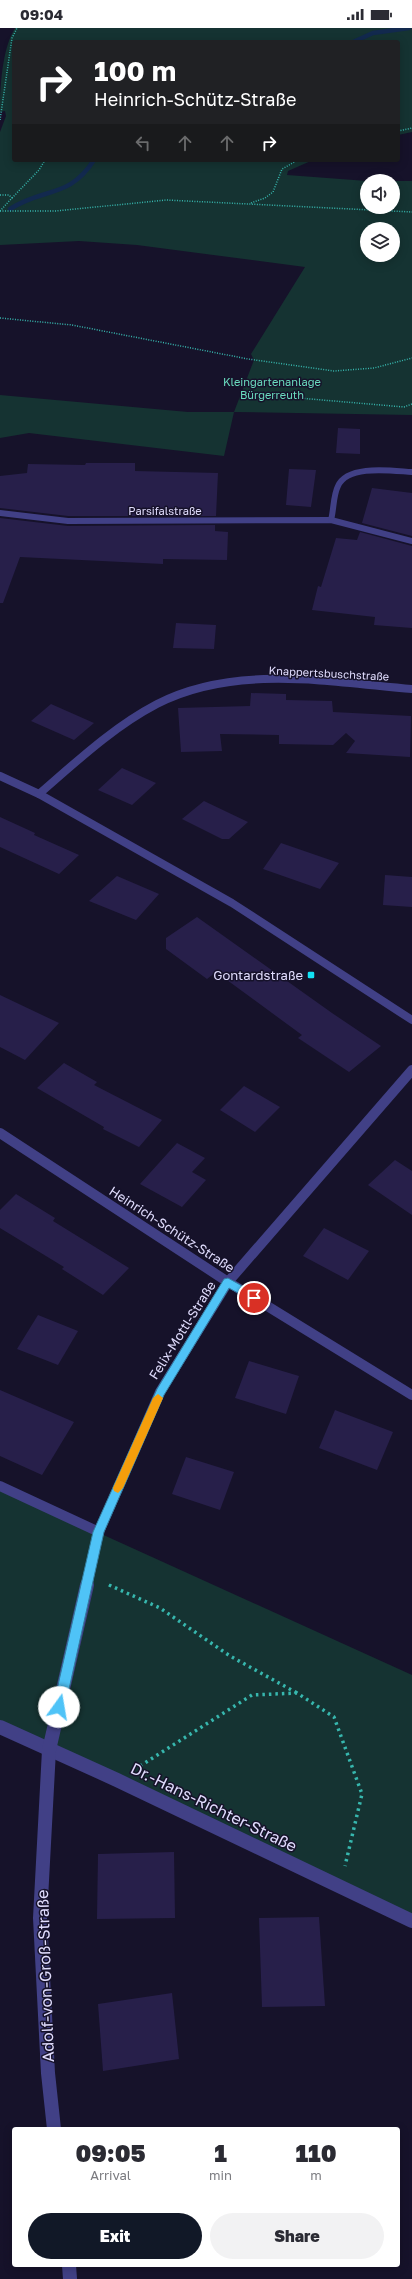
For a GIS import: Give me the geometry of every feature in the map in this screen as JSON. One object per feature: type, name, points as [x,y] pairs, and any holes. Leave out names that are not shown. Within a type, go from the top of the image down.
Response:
[{"type":"street","points":[[331,520],[339,485],[348,475],[366,471],[412,472]]},
{"type":"street","name":"Parsifalstraße","points":[[0,513],[68,521],[331,520],[412,541]]},
{"type":"street","name":"Knappertsbuschstraße","points":[[39,794],[101,741],[135,716],[176,695],[231,682],[271,680],[311,681],[412,689]]},
{"type":"street","points":[[0,776],[39,794],[232,903],[412,1020]]},
{"type":"street","name":"Felix-Mottl-Straße","points":[[49,1750],[99,1532],[160,1392],[228,1282],[412,1070]]},
{"type":"street","name":"Heinrich-Schütz-Straße","points":[[0,1133],[228,1282],[412,1395]]},
{"type":"street","points":[[0,1486],[99,1532]]},
{"type":"street","name":"Dr.-Hans-Richter-Straße","points":[[0,1727],[117,1780],[412,1922]]},
{"type":"street","name":"Adolf-von-Groß-Straße","points":[[49,1750],[40,1918],[48,2073],[54,2127]]},
{"type":"street","points":[[69,2267],[70,2279]]},
{"type":"path","points":[[0,120],[12,38],[17,28]]},
{"type":"path","points":[[400,131],[412,128]]},
{"type":"path","points":[[0,211],[39,170],[44,162]]},
{"type":"path","points":[[249,204],[267,198],[278,186],[282,169],[294,162]]},
{"type":"path","points":[[0,195],[9,194],[12,198]]},
{"type":"path","points":[[0,211],[56,211],[166,200],[412,212]]},
{"type":"path","points":[[0,318],[27,319],[104,331],[254,360],[348,372],[412,358]]},
{"type":"path","points":[[252,394],[404,407],[412,404]]},
{"type":"path","points":[[88,1577],[160,1608],[230,1656],[297,1693],[334,1717],[362,1794],[341,1887]]},
{"type":"path","points":[[117,1780],[252,1695],[297,1693]]},
{"type":"green space","name":"Kleingartenanlage Bürgerreuth","points":[[15,28],[412,28],[412,132],[400,135],[400,40],[12,40],[12,162],[308,162],[288,171],[287,175],[360,180],[360,214],[400,214],[400,181],[412,181],[412,415],[234,412],[254,360],[251,354],[305,267],[137,245],[79,241],[0,245],[0,132],[6,116],[5,111],[0,112],[7,46]]},
{"type":"green space","points":[[0,395],[188,412],[234,412],[224,456],[29,433],[0,438]]},
{"type":"green space","points":[[0,1488],[412,1675],[412,1920],[0,1726]]},
{"type":"building","points":[[338,428],[360,429],[360,454],[336,453]]},
{"type":"building","points":[[86,463],[135,463],[135,471],[218,473],[216,516],[68,516],[0,508],[0,476],[27,473],[28,464],[85,465]]},
{"type":"building","points":[[289,469],[316,470],[311,507],[286,505]]},
{"type":"building","points":[[372,488],[412,493],[412,536],[362,523]]},
{"type":"building","points":[[0,518],[68,526],[215,525],[215,531],[228,532],[227,560],[163,559],[163,564],[20,557],[3,603],[0,603]]},
{"type":"building","points":[[360,532],[412,546],[412,628],[374,625],[375,617],[312,610],[318,586],[321,587],[336,538],[357,540]]},
{"type":"building","points":[[176,623],[216,625],[214,649],[173,648]]},
{"type":"building","points":[[251,693],[286,694],[286,700],[332,701],[333,712],[411,716],[410,757],[346,753],[355,741],[346,733],[333,745],[279,744],[279,735],[220,734],[222,751],[181,752],[178,708],[250,706]]},
{"type":"building","points":[[51,704],[94,723],[74,740],[31,721]]},
{"type":"building","points":[[122,768],[156,783],[132,805],[98,790]]},
{"type":"building","points":[[204,801],[248,822],[229,839],[222,839],[182,819]]},
{"type":"building","points":[[0,817],[35,833],[34,835],[79,855],[59,874],[0,847]]},
{"type":"building","points":[[281,843],[339,863],[320,889],[263,869]]},
{"type":"building","points":[[385,875],[412,877],[412,907],[383,905]]},
{"type":"building","points":[[117,876],[159,894],[136,920],[89,901]]},
{"type":"building","points":[[197,917],[381,1046],[349,1072],[298,1038],[302,1035],[216,972],[207,979],[166,949],[166,938]]},
{"type":"building","points":[[0,995],[59,1023],[25,1060],[0,1047]]},
{"type":"building","points":[[64,1063],[97,1082],[94,1085],[162,1120],[139,1147],[103,1129],[104,1127],[37,1088]]},
{"type":"building","points":[[244,1086],[280,1107],[255,1132],[220,1110]]},
{"type":"building","points":[[177,1143],[205,1158],[192,1172],[206,1180],[182,1207],[140,1184]]},
{"type":"building","points":[[395,1160],[412,1171],[412,1215],[368,1185]]},
{"type":"building","points":[[16,1194],[55,1218],[53,1221],[129,1268],[103,1295],[62,1269],[64,1267],[0,1228],[0,1210]]},
{"type":"building","points":[[324,1228],[369,1251],[348,1280],[303,1256]]},
{"type":"building","points":[[38,1315],[78,1331],[58,1365],[17,1349]]},
{"type":"building","points":[[249,1361],[299,1376],[286,1414],[235,1398]]},
{"type":"building","points":[[0,1390],[74,1422],[42,1475],[0,1456]]},
{"type":"building","points":[[335,1410],[393,1432],[377,1470],[319,1448]]},
{"type":"building","points":[[186,1457],[234,1472],[220,1510],[172,1494]]},
{"type":"building","points":[[174,1852],[175,1918],[97,1919],[98,1854]]},
{"type":"building","points":[[319,1917],[325,2006],[262,2007],[259,1918]]},
{"type":"building","points":[[172,1993],[179,2059],[103,2071],[98,2004]]},
{"type":"waterway","points":[[357,40],[373,33],[409,28]]},
{"type":"waterway","points":[[10,209],[22,202],[65,187],[85,172],[92,162]]},
{"type":"slow traffic","points":[[118,1488],[158,1398]]},
{"type":"place","name":"Gontardstraße","points":[[311,975]]},
{"type":"route","points":[[59,1707],[99,1532],[160,1392],[228,1282],[254,1298]]}]
